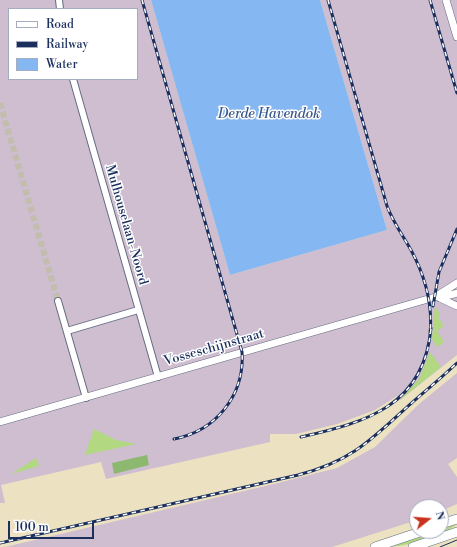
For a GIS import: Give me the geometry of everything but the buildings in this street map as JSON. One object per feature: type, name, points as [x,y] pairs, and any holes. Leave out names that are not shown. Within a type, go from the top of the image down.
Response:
[{"type":"main road","points":[[413,547],[457,532]]},
{"type":"main road","points":[[375,547],[409,536]]},
{"type":"street","points":[[446,0],[457,37]]},
{"type":"street","name":"Mulhouselaan-Noord","points":[[73,80],[158,377]]},
{"type":"street","name":"Vosseschijnstraat","points":[[438,298],[456,285]]},
{"type":"street","name":"Vosseschijnstraat","points":[[0,422],[457,293]]},
{"type":"street","points":[[438,298],[457,306]]},
{"type":"street","points":[[58,301],[86,398]]},
{"type":"street","points":[[67,331],[138,310]]},
{"type":"shaded area","points":[[0,0],[151,0],[230,275],[387,230],[320,0],[457,0],[457,355],[400,400],[397,396],[375,410],[337,424],[296,434],[270,434],[270,442],[106,479],[101,462],[1,485],[5,503],[0,503]]},
{"type":"shaded area","points":[[457,373],[457,458],[448,464],[457,477],[457,504],[449,508],[449,499],[409,499],[409,523],[332,547],[5,547],[337,468],[375,447],[419,404]]},
{"type":"green space","points":[[435,306],[440,314],[438,317],[444,326],[437,331],[444,342],[437,347],[432,339]]},
{"type":"green space","points":[[430,352],[441,367],[400,400],[419,379]]},
{"type":"green space","points":[[94,429],[116,440],[136,444],[85,455]]},
{"type":"green space","points":[[147,455],[149,465],[114,474],[112,463]]},
{"type":"green space","points":[[36,458],[39,466],[11,474]]},
{"type":"green space","points":[[457,521],[457,524],[449,530],[449,524]]},
{"type":"green space","points":[[409,539],[427,539],[392,547],[383,547]]},
{"type":"water","name":"Derde Havendok","points":[[151,0],[320,0],[387,230],[230,275]]},
{"type":"tunnel","points":[[0,103],[58,301]]},
{"type":"tram line","points":[[440,547],[457,540]]},
{"type":"railway","points":[[142,0],[242,352],[242,368],[239,383],[225,409],[203,428],[189,435],[174,439]]},
{"type":"railway","points":[[328,0],[389,212],[411,250],[424,280],[429,301],[431,323],[430,334]]},
{"type":"railway","points":[[430,0],[457,93]]},
{"type":"railway","points":[[433,306],[439,272],[457,229]]},
{"type":"railway","points":[[301,437],[348,425],[388,406],[404,393],[417,376],[426,354],[431,328]]},
{"type":"railway","points":[[0,543],[316,470],[345,457],[369,441],[457,363]]}]
